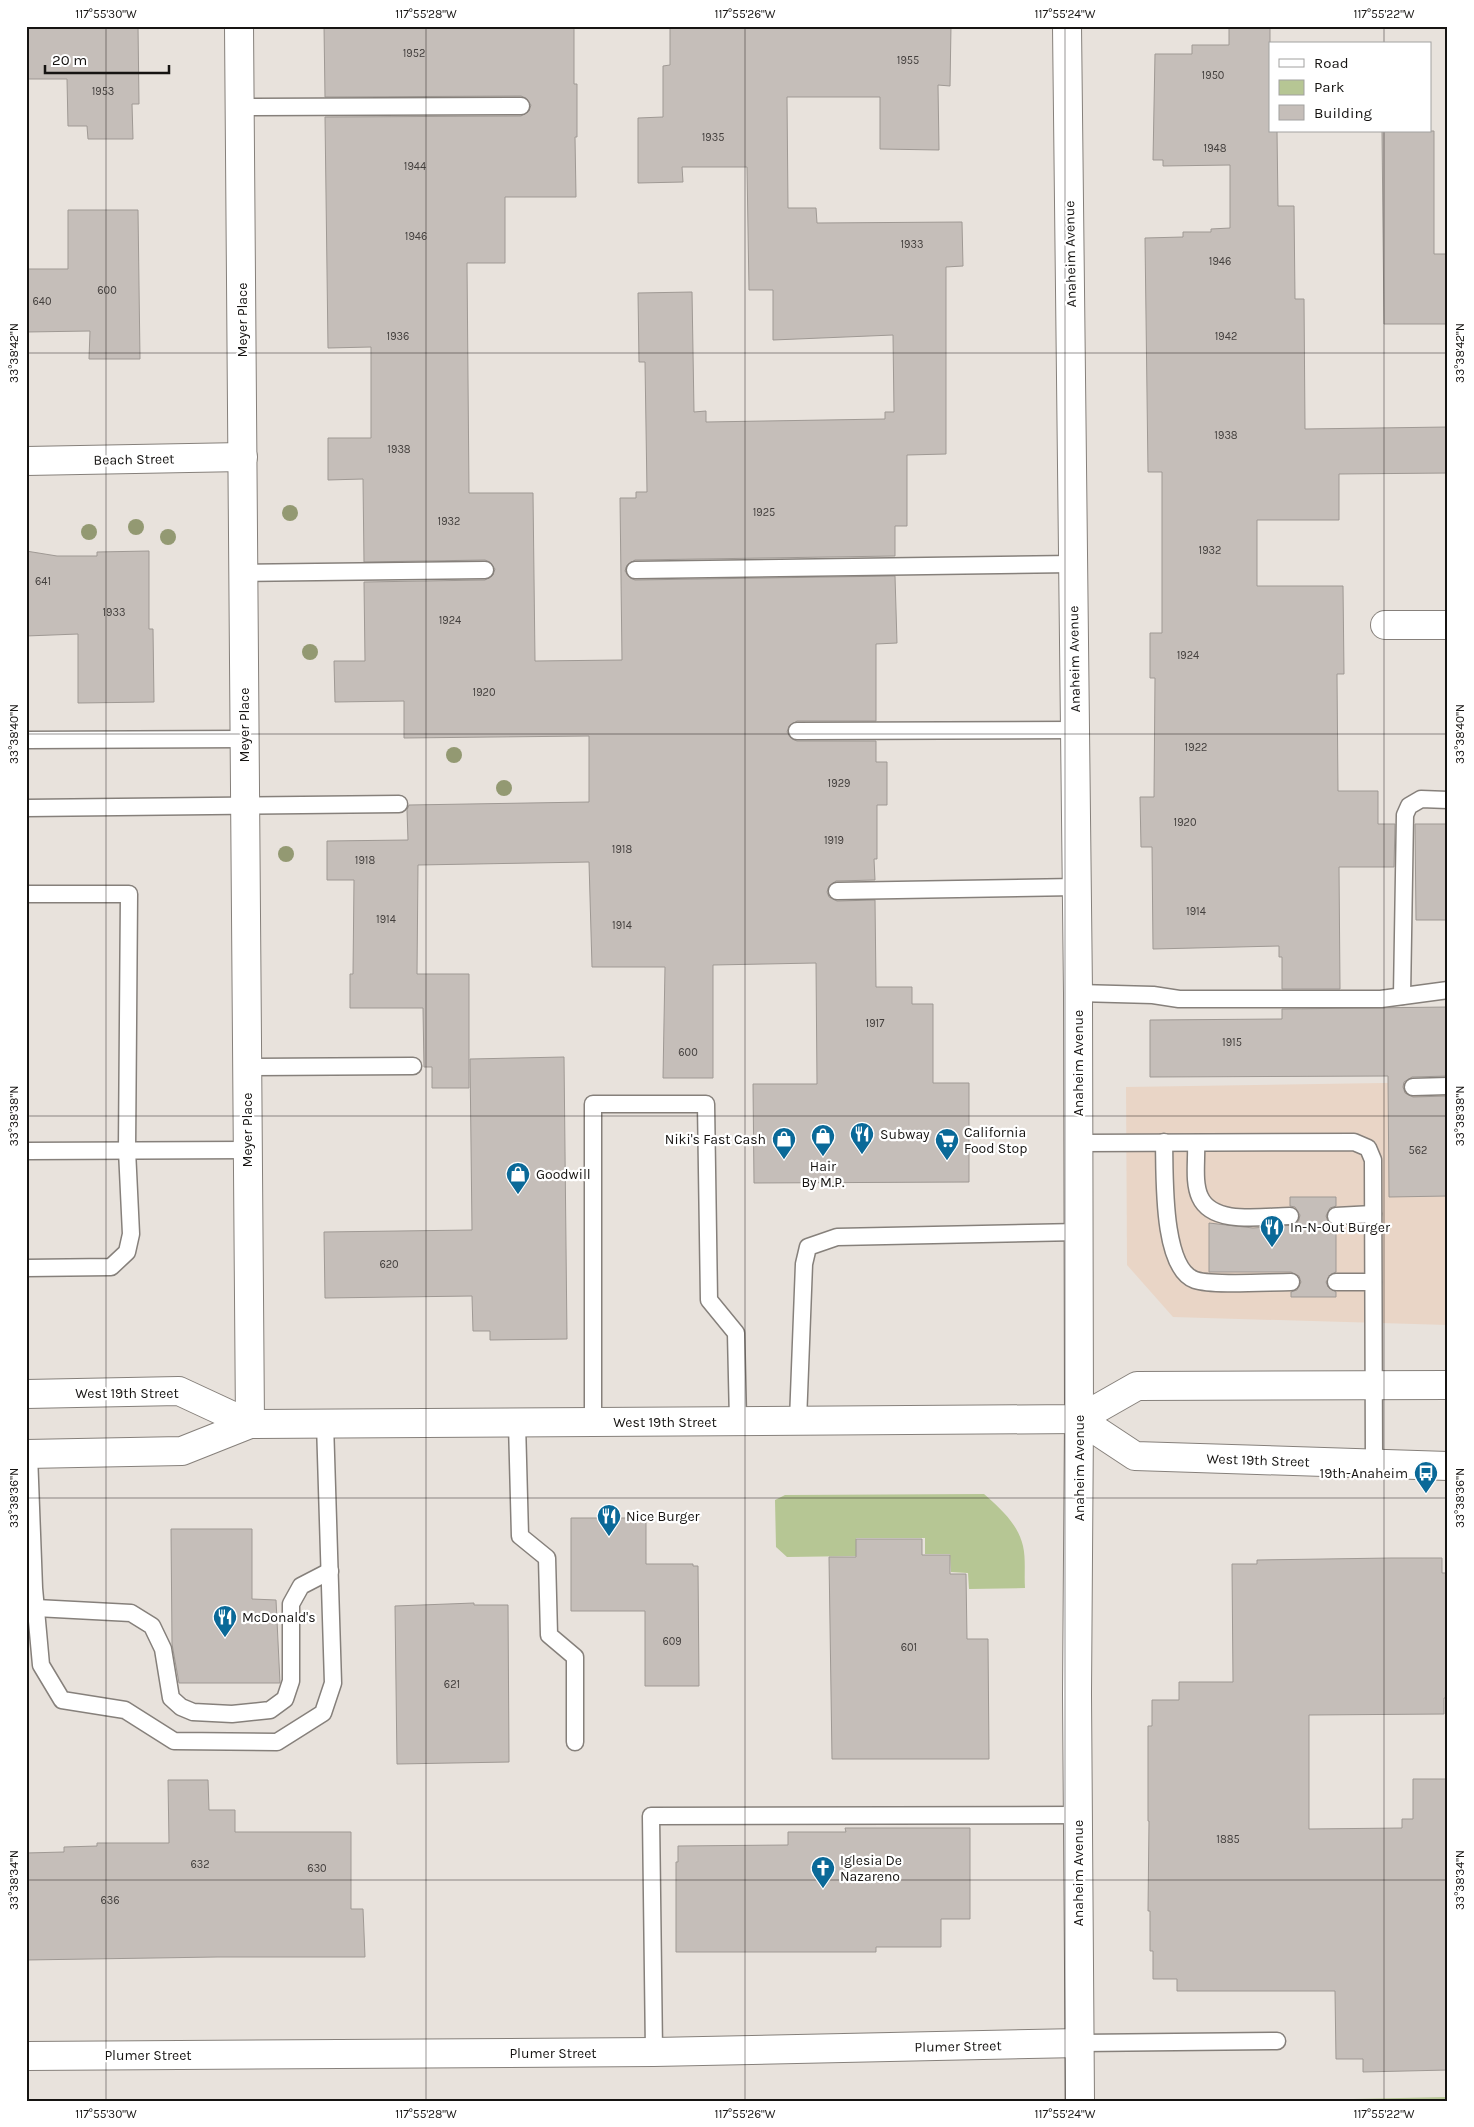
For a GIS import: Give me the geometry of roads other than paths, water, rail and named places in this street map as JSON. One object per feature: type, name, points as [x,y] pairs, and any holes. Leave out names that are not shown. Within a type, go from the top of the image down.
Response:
[{"type":"street","name":"Meyer Place","points":[[239,26],[250,1424]]},
{"type":"street","name":"Anaheim Avenue","points":[[1067,26],[1079,1143],[1077,1684],[1080,2101]]},
{"type":"street","name":"Beach Street","points":[[26,461],[243,457]]},
{"type":"street","points":[[1385,626],[1448,625]]},
{"type":"street","name":"West 19th Street","points":[[28,1454],[182,1451],[250,1424],[1079,1419],[1137,1386],[1448,1386]]},
{"type":"street","name":"West 19th Street","points":[[26,1394],[179,1390],[250,1424]]},
{"type":"street","name":"West 19th Street","points":[[1079,1419],[1136,1456],[1448,1466]]},
{"type":"street","name":"Plumer Street","points":[[26,2056],[654,2052],[1080,2044]]},
{"type":"lane","points":[[240,107],[522,106]]},
{"type":"lane","points":[[635,570],[1073,564]]},
{"type":"lane","points":[[243,573],[485,570]]},
{"type":"lane","points":[[797,731],[1075,730]]},
{"type":"lane","points":[[26,740],[244,739]]},
{"type":"lane","points":[[1402,996],[1404,815],[1409,806],[1421,799],[1448,800]]},
{"type":"lane","points":[[26,808],[399,804]]},
{"type":"lane","points":[[837,892],[1076,887]]},
{"type":"lane","points":[[26,894],[129,894],[127,1150],[131,1234],[126,1252],[111,1267],[26,1268]]},
{"type":"lane","points":[[1078,993],[1153,995],[1179,999],[1359,999],[1448,990]]},
{"type":"lane","points":[[247,1067],[413,1066]]},
{"type":"lane","points":[[1413,1087],[1448,1086]]},
{"type":"lane","points":[[593,1422],[593,1104],[706,1104],[709,1300],[736,1334],[738,1421]]},
{"type":"lane","points":[[1164,1142],[1170,1240],[1178,1263],[1185,1274],[1195,1280],[1217,1282],[1291,1282]]},
{"type":"lane","points":[[1079,1143],[1354,1142],[1368,1148],[1373,1160],[1374,1464]]},
{"type":"lane","points":[[1196,1143],[1197,1182],[1200,1197],[1207,1208],[1216,1214],[1226,1217],[1290,1216]]},
{"type":"lane","points":[[26,1150],[247,1150]]},
{"type":"lane","points":[[1336,1216],[1373,1214]]},
{"type":"lane","points":[[798,1421],[804,1264],[808,1247],[836,1237],[1079,1232]]},
{"type":"lane","points":[[1336,1282],[1373,1282]]},
{"type":"lane","points":[[517,1423],[520,1536],[547,1558],[548,1634],[575,1656],[575,1742]]},
{"type":"lane","points":[[28,1454],[41,1666],[62,1700],[125,1710],[174,1741],[277,1742],[323,1713],[334,1683],[325,1424]]},
{"type":"lane","points":[[36,1608],[130,1612],[152,1626],[163,1649],[171,1698],[181,1707],[193,1712],[232,1714],[270,1710],[285,1699],[291,1681],[291,1604],[301,1586],[330,1571]]},
{"type":"lane","points":[[654,2052],[651,1816],[1078,1815]]},
{"type":"lane","points":[[1080,2044],[1278,2041]]},
{"type":"place","name":"Subway","points":[[862,1155]]},
{"type":"place","name":"Hair By M.P.","points":[[823,1157]]},
{"type":"place","name":"Niki's Fast Cash","points":[[784,1160]]},
{"type":"place","name":"California Food Stop","points":[[947,1161]]},
{"type":"place","name":"Goodwill","points":[[518,1195]]},
{"type":"place","name":"In-N-Out Burger","points":[[1272,1248]]},
{"type":"place","name":"19th-Anaheim","points":[[1426,1494]]},
{"type":"place","name":"Nice Burger","points":[[609,1537]]},
{"type":"place","name":"McDonald's","points":[[225,1638]]},
{"type":"place","name":"Iglesia De Nazareno","points":[[823,1889]]}]
